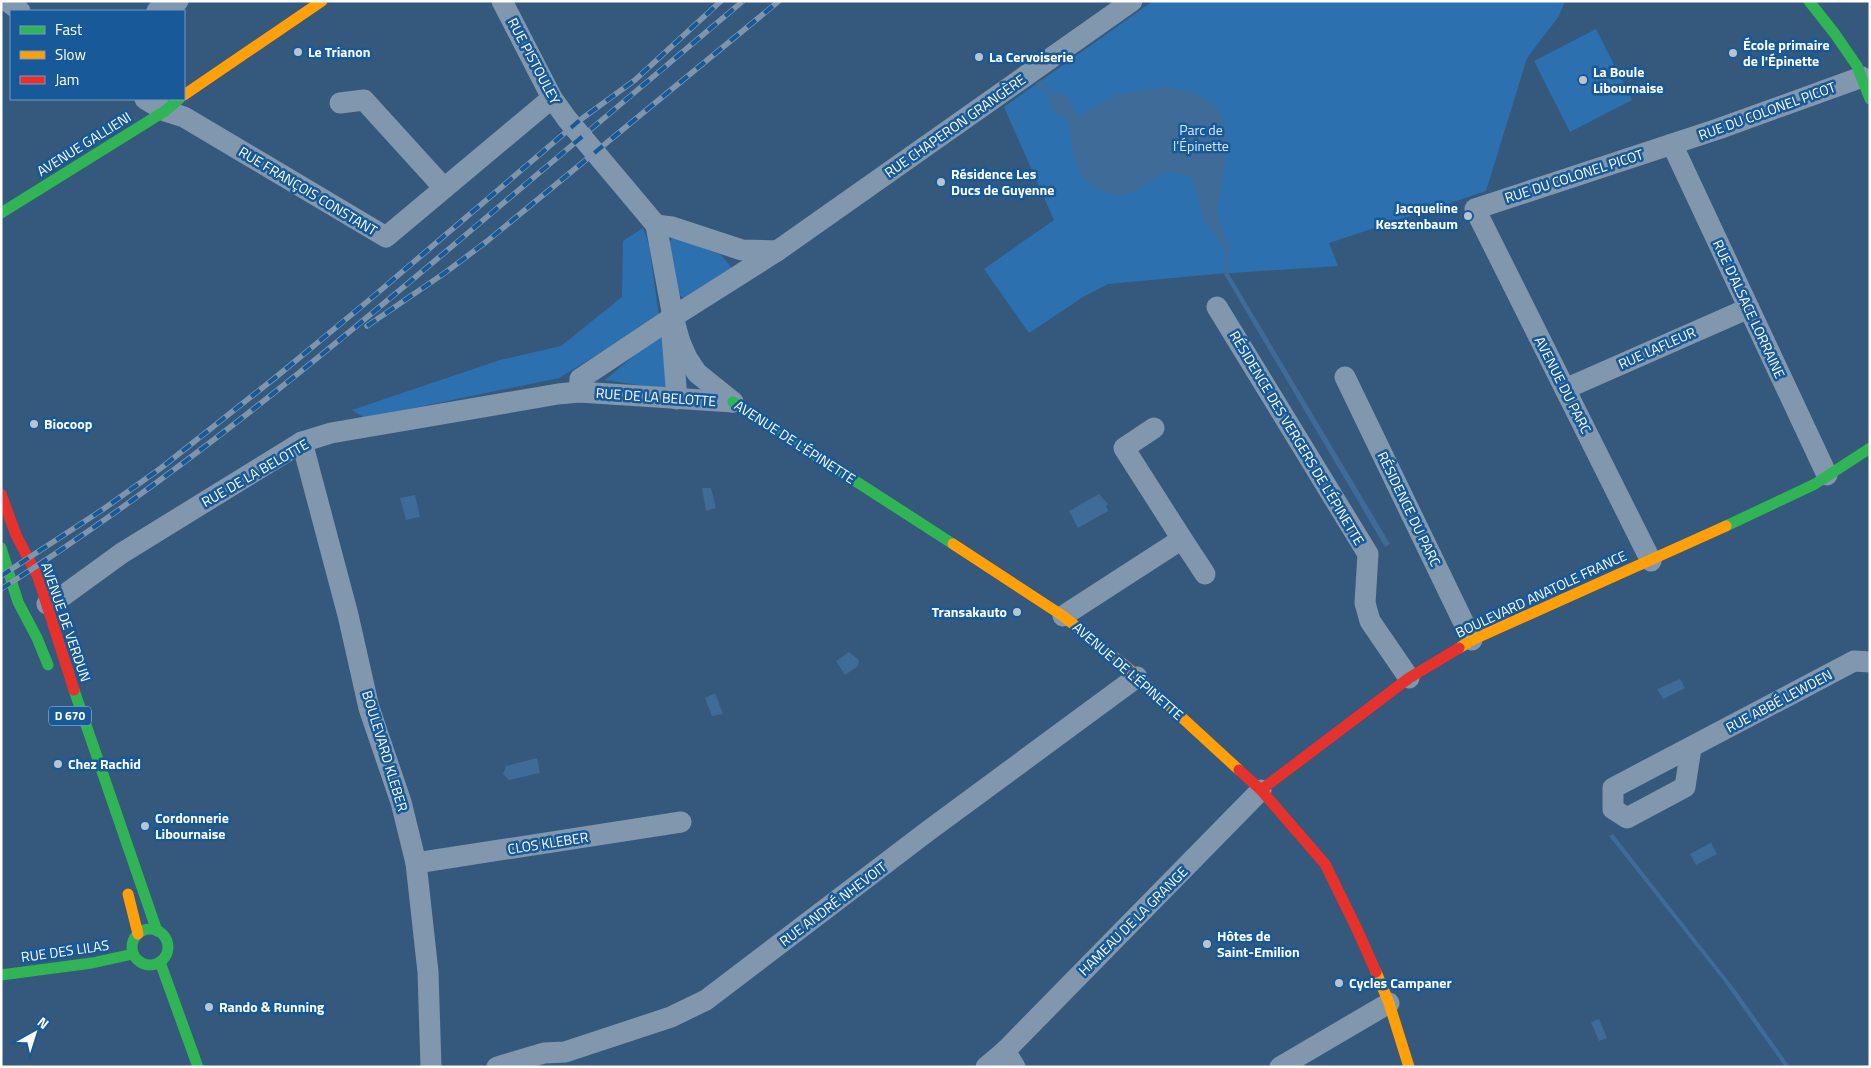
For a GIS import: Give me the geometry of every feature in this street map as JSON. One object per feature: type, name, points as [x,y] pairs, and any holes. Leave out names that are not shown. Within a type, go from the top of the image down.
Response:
[{"type":"street","points":[[7,1],[19,10]]},
{"type":"street","points":[[159,10],[178,1]]},
{"type":"street","points":[[185,94],[322,1]]},
{"type":"street","name":"RUE PISTOULEY","points":[[502,1],[552,98],[568,119]]},
{"type":"street","name":"RUE CHAPERON GRANGÈRE","points":[[673,317],[777,251],[1132,1]]},
{"type":"street","points":[[1808,1],[1863,68],[1870,99]]},
{"type":"street","name":"RUE DU COLONEL PICOT","points":[[1475,209],[1672,144],[1863,68]]},
{"type":"street","name":"RUE FRANÇOIS CONSTANT","points":[[150,100],[172,105],[184,117],[386,237],[552,98]]},
{"type":"street","points":[[340,103],[364,100],[444,188]]},
{"type":"street","name":"AVENUE GALLIENI","points":[[2,213],[172,105]]},
{"type":"street","name":"AVENUE DE L'ÉPINETTE","points":[[568,119],[656,225],[673,317],[680,342],[687,358],[697,373],[733,402],[1063,616],[1137,677],[1261,790],[1325,864],[1356,928],[1389,1004],[1409,1067]]},
{"type":"street","name":"RUE D'ALSACE LORRAINE","points":[[1672,144],[1827,475]]},
{"type":"street","name":"AVENUE DU PARC","points":[[1475,209],[1651,561]]},
{"type":"street","points":[[656,225],[672,227],[742,250],[777,251]]},
{"type":"street","name":"RÉSIDENCE DES VERGERS DE L'ÉPINETTE","points":[[1217,307],[1368,554],[1365,604],[1370,621],[1408,678]]},
{"type":"street","name":"RUE LAFLEUR","points":[[1565,389],[1749,308]]},
{"type":"street","name":"AVENUE DE L'ÉPINETTE","points":[[673,317],[671,344],[678,399]]},
{"type":"street","name":"RUE DE LA BELOTTE","points":[[568,393],[580,379],[673,317]]},
{"type":"street","name":"RÉSIDENCE DU PARC","points":[[1345,377],[1472,640]]},
{"type":"street","name":"RUE DE LA BELOTTE","points":[[47,604],[64,595],[122,553],[302,442],[331,433],[568,393],[733,402]]},
{"type":"street","points":[[1154,428],[1124,448],[1205,574]]},
{"type":"street","name":"BOULEVARD KLEBER","points":[[302,442],[348,615],[369,708],[402,802],[416,864],[428,972],[431,1067]]},
{"type":"street","name":"BOULEVARD ANATOLE FRANCE","points":[[1261,790],[1408,678],[1472,640],[1651,561],[1816,484],[1870,448]]},
{"type":"street","name":"AVENUE DE VERDUN","points":[[1,494],[16,535],[38,577],[54,631],[158,931]]},
{"type":"street","points":[[1063,616],[1182,539]]},
{"type":"street","points":[[1,548],[18,602],[37,638],[52,673]]},
{"type":"street","name":"RUE ABBÉ LEWDEN","points":[[1691,748],[1854,661],[1870,662]]},
{"type":"street","name":"RUE ANDRÉ NHEVOIT","points":[[497,1067],[544,1053],[565,1052],[671,1017],[706,1000],[936,825],[1137,677]]},
{"type":"street","name":"D 670","points":[[78,736],[99,799]]},
{"type":"street","name":"HAMEAU DE LA GRANGE","points":[[986,1067],[1010,1059],[1261,790]]},
{"type":"street","name":"CLOS KLEBER","points":[[416,864],[681,822]]},
{"type":"street","points":[[124,880],[138,934]]},
{"type":"street","points":[[147,930],[158,931],[162,934],[167,944],[166,954],[160,962],[150,965],[140,962],[133,954],[132,943],[138,934],[147,930]]},
{"type":"street","name":"RUE DES LILAS","points":[[1,975],[92,963],[133,954]]},
{"type":"street","points":[[160,962],[198,1067]]},
{"type":"street","points":[[1280,1067],[1389,1004]]},
{"type":"green space","name":"Parc de l'Épinette","points":[[1153,1],[1565,1],[1559,16],[1527,58],[1486,191],[1329,243],[1338,266],[1216,274],[1108,284],[1083,297],[1029,333],[984,269],[1054,220],[1004,107]]},
{"type":"green space","name":"La Boule Libournaise","points":[[1596,29],[1632,100],[1570,132],[1534,61]]},
{"type":"green space","points":[[643,228],[649,245],[659,317],[559,378],[365,418],[352,410],[500,360],[561,346],[622,297],[623,241]]},
{"type":"green space","points":[[673,237],[721,255],[732,268],[686,300],[676,292],[667,245]]},
{"type":"green space","points":[[663,331],[672,390],[605,380]]},
{"type":"shaded area","points":[[1041,80],[1052,92],[1067,96],[1075,113],[1080,115],[1118,94],[1165,87],[1192,91],[1215,105],[1224,121],[1226,137],[1226,159],[1217,214],[1229,248],[1229,274],[1390,544],[1385,547],[1224,274],[1226,259],[1222,245],[1204,219],[1193,179],[1177,172],[1167,173],[1134,191],[1121,195],[1110,194],[1091,184],[1084,177],[1075,161],[1069,121],[1054,111],[1048,95],[1035,84]]},
{"type":"shaded area","points":[[702,488],[711,488],[716,508],[706,511]]},
{"type":"shaded area","points":[[1099,494],[1108,504],[1106,506],[1108,511],[1078,528],[1069,511]]},
{"type":"shaded area","points":[[415,495],[420,517],[406,520],[400,498]]},
{"type":"shaded area","points":[[849,652],[859,660],[858,666],[845,675],[836,661]]},
{"type":"shaded area","points":[[1680,679],[1685,688],[1663,699],[1657,689]]},
{"type":"shaded area","points":[[715,693],[723,714],[712,716],[705,698]]},
{"type":"shaded area","points":[[537,758],[540,773],[509,780],[503,774],[506,766]]},
{"type":"shaded area","points":[[1613,834],[1737,992],[1790,1067],[1785,1067],[1723,980],[1609,836]]},
{"type":"shaded area","points":[[1711,843],[1717,854],[1696,865],[1690,854]]},
{"type":"shaded area","points":[[1599,1019],[1607,1038],[1599,1041],[1591,1022]]},
{"type":"railway","points":[[1,576],[102,510],[161,468],[276,377],[580,120],[635,80],[721,1]]},
{"type":"railway","points":[[1,589],[129,503],[251,411],[371,314],[743,1]]},
{"type":"railway","points":[[367,326],[486,242],[779,1]]},
{"type":"traffic: fast","points":[[1809,1],[1857,66],[1870,99]]},
{"type":"traffic: fast","points":[[1,213],[165,111],[178,100]]},
{"type":"traffic: fast","points":[[733,402],[953,544]]},
{"type":"traffic: fast","points":[[1726,526],[1815,484],[1870,448]]},
{"type":"traffic: fast","points":[[1,548],[18,602],[37,638],[48,665]]},
{"type":"traffic: fast","points":[[74,690],[157,931]]},
{"type":"traffic: fast","points":[[150,929],[157,930],[163,934],[167,940],[168,947],[167,954],[163,960],[157,964],[150,965],[143,964],[137,960],[133,954],[132,947],[133,940],[137,934],[143,930],[150,929]]},
{"type":"traffic: fast","points":[[1,975],[92,963],[133,954]]},
{"type":"traffic: fast","points":[[160,962],[198,1067]]},
{"type":"traffic: slow","points":[[185,94],[322,1]]},
{"type":"traffic: slow","points":[[1459,648],[1472,640],[1726,526]]},
{"type":"traffic: slow","points":[[953,544],[1063,616],[1128,668],[1239,770]]},
{"type":"traffic: slow","points":[[128,894],[138,934]]},
{"type":"traffic: slow","points":[[1376,972],[1389,1003],[1409,1067]]},
{"type":"traffic: jam","points":[[1,494],[16,535],[38,577],[74,690]]},
{"type":"traffic: jam","points":[[1261,790],[1409,678],[1459,648]]},
{"type":"traffic: jam","points":[[1239,770],[1261,790],[1325,864],[1376,972]]},
{"type":"place","name":"Le Trianon","points":[[298,52]]},
{"type":"place","name":"École primaire de l'Épinette","points":[[1733,53]]},
{"type":"place","name":"La Cervoiserie","points":[[979,57]]},
{"type":"place","name":"La Boule Libournaise","points":[[1583,80]]},
{"type":"place","name":"Résidence Les Ducs de Guyenne","points":[[941,182]]},
{"type":"place","name":"Jacqueline Kesztenbaum","points":[[1468,216]]},
{"type":"place","name":"Biocoop","points":[[34,424]]},
{"type":"place","name":"Transakauto","points":[[1017,612]]},
{"type":"place","name":"Chez Rachid","points":[[58,764]]},
{"type":"place","name":"Cordonnerie Libournaise","points":[[145,826]]},
{"type":"place","name":"Hôtes de Saint-Emilion","points":[[1207,944]]},
{"type":"place","name":"Cycles Campaner","points":[[1339,983]]},
{"type":"place","name":"Rando & Running","points":[[209,1007]]}]
